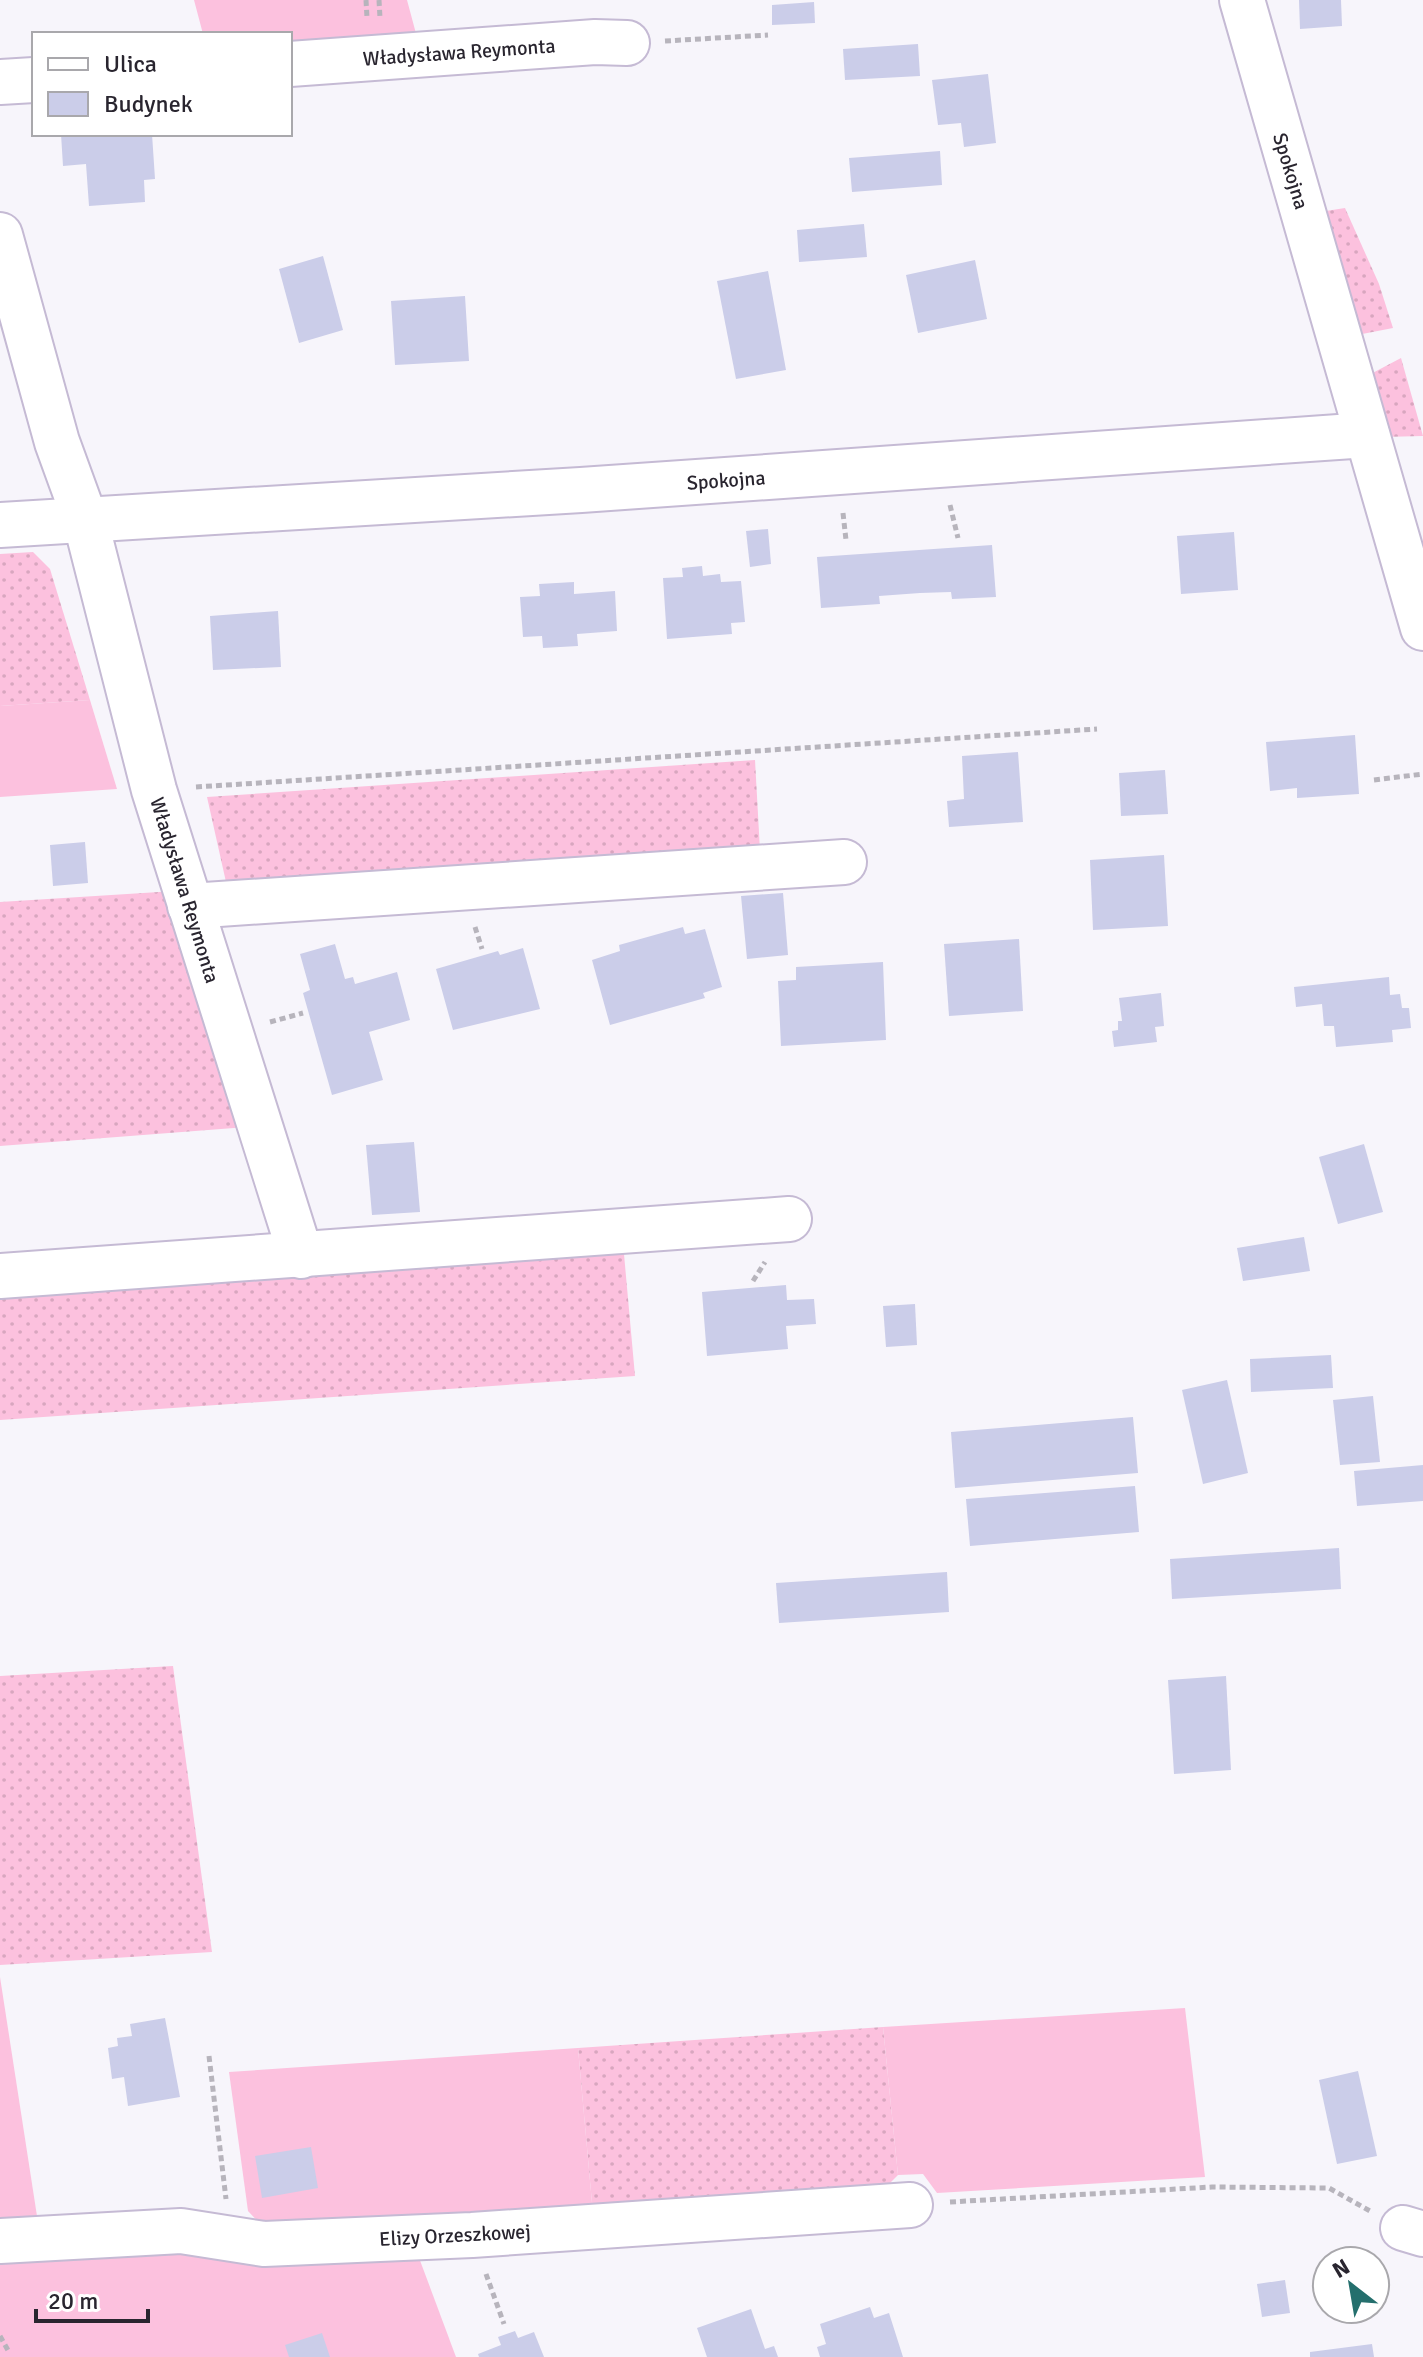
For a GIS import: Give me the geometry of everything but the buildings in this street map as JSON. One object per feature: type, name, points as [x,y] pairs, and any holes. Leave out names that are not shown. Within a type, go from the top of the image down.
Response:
[{"type":"street","name":"Spokojna","points":[[1242,0],[1423,628]]},
{"type":"street","name":"Władysława Reymonta","points":[[292,64],[587,43],[627,43]]},
{"type":"street","points":[[0,82],[32,80]]},
{"type":"street","name":"Władysława Reymonta","points":[[0,235],[57,442],[85,519],[154,790],[301,1256]]},
{"type":"street","name":"Spokojna","points":[[85,519],[581,490],[1367,435]]},
{"type":"street","points":[[0,525],[85,519]]},
{"type":"street","points":[[190,906],[844,862]]},
{"type":"street","points":[[0,1276],[789,1219]]},
{"type":"street","name":"Elizy Orzeszkowej","points":[[0,2241],[168,2231],[264,2244],[472,2235],[910,2205]]},
{"type":"path","points":[[627,43],[768,35]]},
{"type":"path","points":[[154,790],[1097,729]]},
{"type":"path","points":[[1374,780],[1423,774]]},
{"type":"path","points":[[209,2056],[226,2202],[219,2236]]},
{"type":"path","points":[[910,2205],[1212,2187],[1329,2188],[1413,2231]]},
{"type":"path","points":[[472,2235],[504,2324]]},
{"type":"path","points":[[0,2336],[9,2352]]},
{"type":"shaded area","points":[[194,0],[407,0],[418,41],[292,51],[292,32],[202,32]]},
{"type":"shaded area","points":[[1345,208],[1379,284],[1393,328],[1352,336],[1313,213]]},
{"type":"shaded area","points":[[1401,358],[1423,436],[1383,437],[1365,377]]},
{"type":"shaded area","points":[[33,552],[50,569],[90,700],[0,706],[0,554]]},
{"type":"shaded area","points":[[90,700],[117,789],[0,797],[0,706]]},
{"type":"shaded area","points":[[755,760],[760,851],[226,882],[207,797]]},
{"type":"shaded area","points":[[175,891],[247,1127],[0,1146],[0,902]]},
{"type":"shaded area","points":[[623,1243],[635,1376],[0,1420],[0,1285]]},
{"type":"shaded area","points":[[173,1666],[212,1952],[0,1965],[0,1676]]},
{"type":"shaded area","points":[[0,1977],[39,2229],[0,2231]]},
{"type":"shaded area","points":[[1185,2008],[1205,2177],[937,2193],[923,2174],[898,2175],[883,2027]]},
{"type":"shaded area","points":[[883,2027],[898,2175],[880,2193],[593,2214],[578,2048]]},
{"type":"shaded area","points":[[578,2048],[593,2214],[269,2233],[248,2211],[229,2072]]},
{"type":"shaded area","points":[[415,2247],[456,2357],[0,2357],[0,2255]]}]
